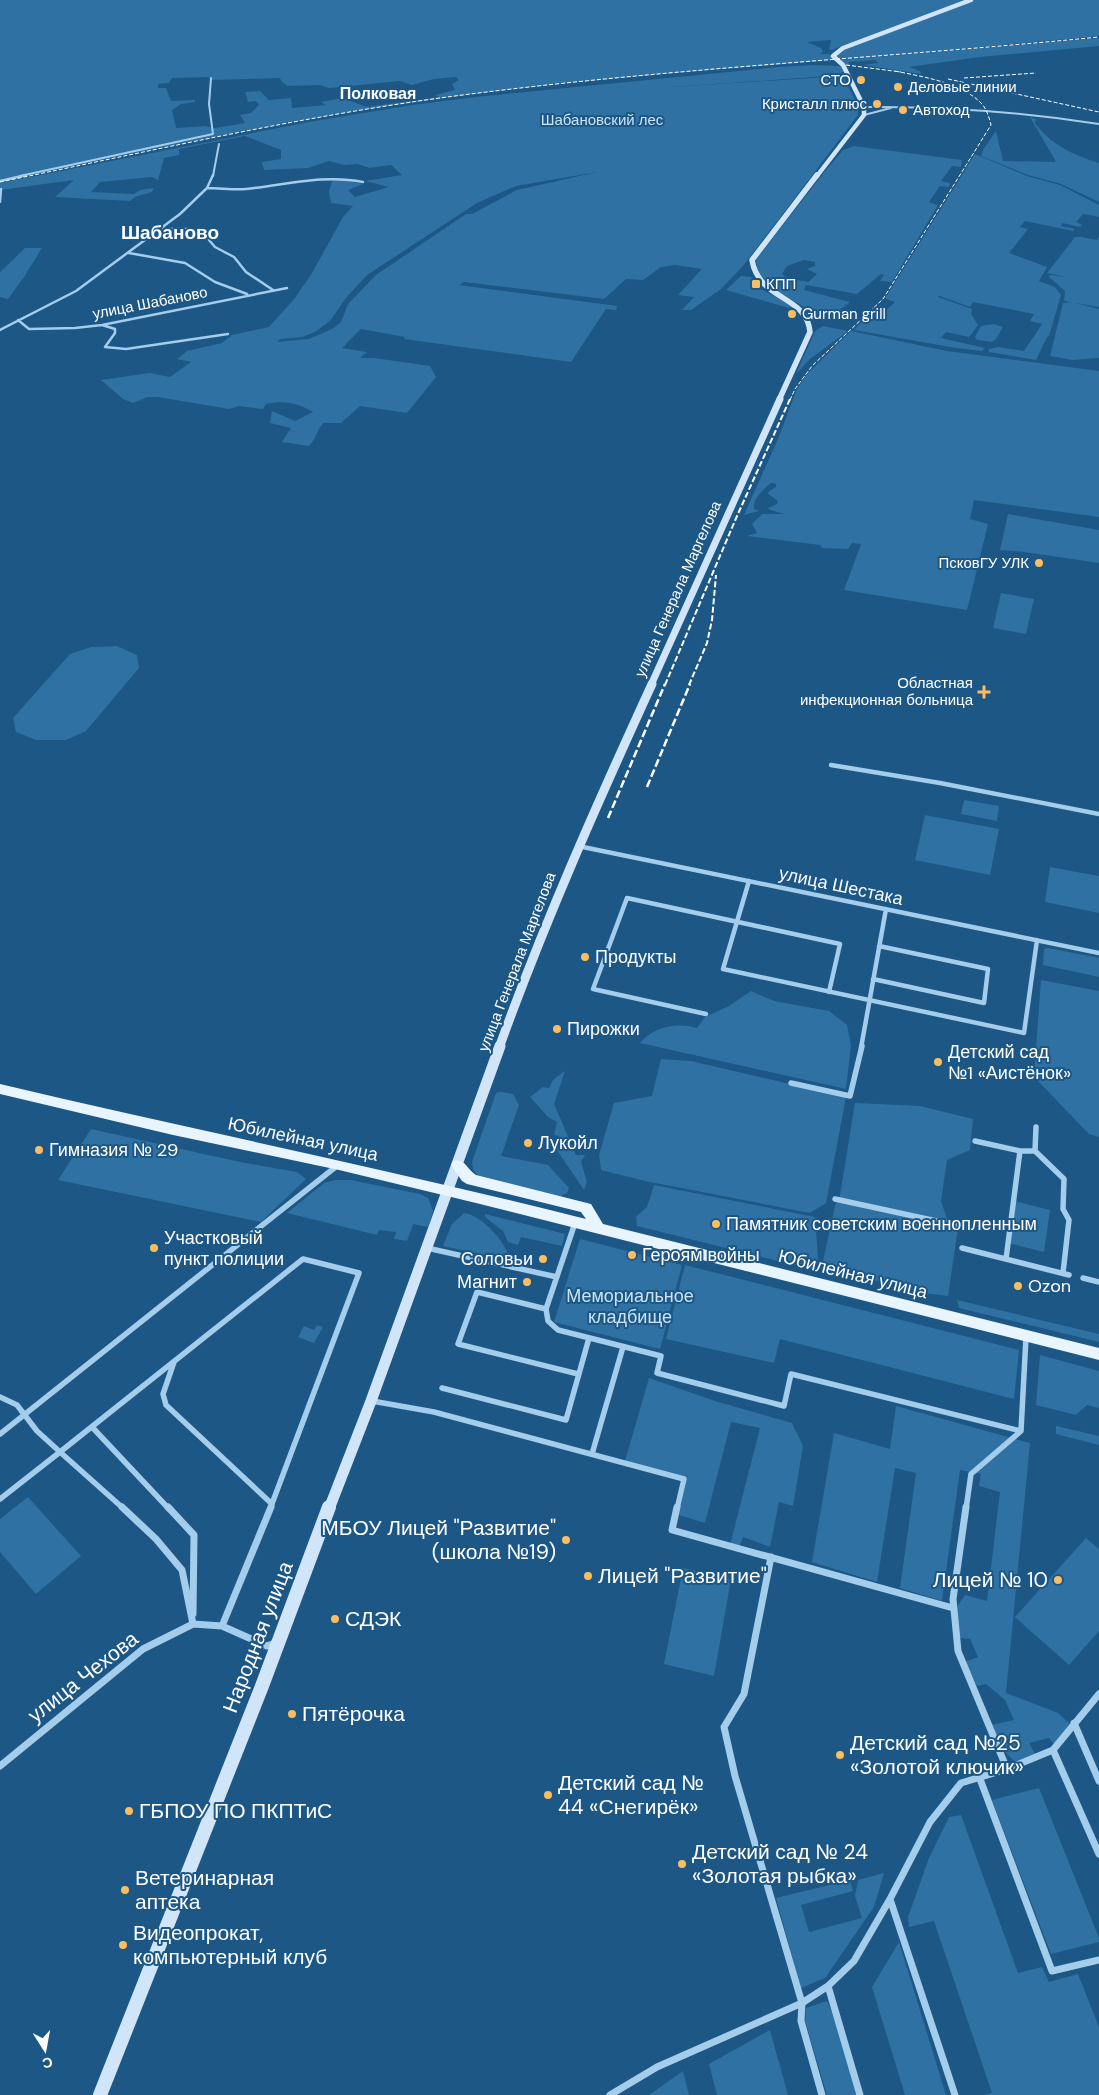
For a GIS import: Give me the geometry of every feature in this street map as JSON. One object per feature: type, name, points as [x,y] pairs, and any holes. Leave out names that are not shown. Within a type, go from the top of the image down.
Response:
[{"type":"main road","points":[[864,115],[864,106],[843,65],[833,56],[834,53],[971,0]]},
{"type":"main road","name":"улица Генерала Маргелова","points":[[449,1191],[531,960],[578,846],[810,332],[810,321],[805,314],[769,290],[752,269],[752,260],[864,115]]},
{"type":"main road","name":"Юбилейная улица","points":[[0,1089],[173,1130],[339,1165],[449,1191],[1099,1354]]},
{"type":"main road","points":[[458,1165],[467,1177],[472,1180],[586,1208],[598,1228]]},
{"type":"main road","name":"Народная улица","points":[[100,2095],[279,1642],[449,1191]]},
{"type":"street","points":[[0,181],[213,134],[209,104],[211,78]]},
{"type":"street","points":[[864,106],[912,106],[1061,118],[1099,124]]},
{"type":"street","points":[[874,106],[884,110]]},
{"type":"street","points":[[864,115],[912,106]]},
{"type":"street","points":[[0,330],[76,291],[180,214],[207,188],[212,179],[218,144]]},
{"type":"street","points":[[207,188],[245,189],[343,178],[363,182]]},
{"type":"street","points":[[0,202],[1,189]]},
{"type":"street","points":[[162,229],[194,229],[208,233],[209,240],[215,247],[234,257],[246,272],[273,290]]},
{"type":"street","points":[[129,253],[185,263],[215,282],[249,294]]},
{"type":"street","name":"улица Шабаново","points":[[18,320],[29,329],[75,328],[102,325],[249,294],[287,288]]},
{"type":"street","points":[[102,325],[115,329],[115,333],[105,347],[126,348],[228,334]]},
{"type":"street","points":[[831,765],[940,783],[1099,814]]},
{"type":"street","name":"улица Шестака","points":[[578,846],[1099,953]]},
{"type":"street","points":[[749,881],[723,969],[1024,1033],[1037,940]]},
{"type":"street","points":[[706,1014],[593,989],[627,898],[840,944],[829,992]]},
{"type":"street","points":[[791,1084],[850,1096],[865,1032],[886,909]]},
{"type":"street","points":[[873,979],[984,1003],[988,969],[879,946]]},
{"type":"street","points":[[1035,1151],[1036,1127]]},
{"type":"street","points":[[962,1248],[1066,1274],[1069,1220],[1062,1209],[1064,1179],[1035,1151],[1020,1151],[975,1141]]},
{"type":"street","points":[[1006,1259],[1020,1151]]},
{"type":"street","points":[[0,1434],[339,1165]]},
{"type":"street","points":[[835,1199],[850,1204],[964,1227]]},
{"type":"street","points":[[575,1222],[546,1309],[548,1323],[558,1330],[661,1356],[657,1373],[784,1406],[791,1374],[1021,1431]]},
{"type":"street","points":[[428,1248],[556,1277]]},
{"type":"street","points":[[0,1500],[303,1260],[358,1274],[272,1504],[222,1626]]},
{"type":"street","points":[[1083,1278],[1099,1282]]},
{"type":"street","points":[[546,1309],[477,1292],[458,1344],[578,1374]]},
{"type":"street","points":[[1007,1769],[958,1651],[953,1608],[971,1474],[1021,1431],[1026,1336]]},
{"type":"street","points":[[442,1388],[566,1420],[589,1338]]},
{"type":"street","points":[[592,1454],[623,1347]]},
{"type":"street","points":[[174,1362],[164,1394],[166,1405],[272,1504]]},
{"type":"street","points":[[0,1397],[12,1400],[35,1429],[156,1539],[182,1570],[193,1624]]},
{"type":"street","points":[[371,1401],[434,1412],[684,1479],[672,1530],[953,1608]]},
{"type":"street","points":[[92,1427],[194,1535],[193,1624]]},
{"type":"street","points":[[771,1557],[744,1694],[724,1727],[735,1776],[802,2003],[801,2021],[822,2095]]},
{"type":"street","points":[[193,1624],[222,1626],[267,1646],[279,1642]]},
{"type":"street","name":"улица Чехова","points":[[0,1766],[142,1649],[193,1624]]},
{"type":"street","points":[[610,2095],[657,2067],[802,2003],[828,1986],[854,1961],[890,1899],[930,1822],[961,1783],[980,1779],[1053,1750],[1099,1694]]},
{"type":"street","points":[[1074,1724],[1099,1781]]},
{"type":"street","points":[[1053,1750],[1099,1854]]},
{"type":"street","points":[[980,1779],[1052,1971],[1099,1960]]},
{"type":"street","points":[[890,1899],[955,2095]]},
{"type":"street","points":[[828,1986],[860,2095]]},
{"type":"green space","points":[[0,0],[1099,0],[1099,36],[839,60],[835,56],[837,52],[854,44],[849,43],[829,50],[831,40],[807,42],[821,48],[823,52],[820,54],[829,54],[835,60],[568,83],[408,103],[255,129],[0,181]],"holes":[[[208,77],[212,80],[280,78],[287,86],[320,85],[329,88],[400,81],[412,85],[434,79],[456,77],[459,80],[452,84],[455,90],[435,95],[439,97],[367,107],[342,98],[321,102],[326,105],[292,108],[291,98],[269,100],[260,91],[245,92],[248,102],[256,101],[259,105],[251,113],[240,115],[245,123],[215,128],[205,126],[176,128],[172,110],[181,104],[195,102],[195,100],[171,101],[166,88],[158,88],[158,84],[169,83],[172,78]]]},
{"type":"green space","points":[[1099,38],[1099,46],[980,57],[909,67],[920,71],[921,74],[864,65],[878,63],[875,60],[848,62],[850,65],[845,65],[841,60]]},
{"type":"green space","name":"Шабановский лес","points":[[841,66],[844,72],[828,76],[672,87],[843,76],[858,106],[858,115],[743,266],[721,289],[691,310],[682,310],[694,297],[678,295],[702,269],[675,265],[661,267],[643,280],[626,279],[604,299],[464,282],[459,285],[617,306],[616,310],[606,309],[571,362],[404,339],[405,337],[361,329],[342,348],[367,352],[360,358],[374,358],[430,366],[436,377],[407,413],[360,406],[341,423],[323,423],[309,446],[282,442],[291,428],[270,423],[272,411],[295,421],[313,412],[296,404],[279,402],[266,404],[263,409],[239,406],[229,409],[158,397],[147,397],[133,403],[123,399],[101,380],[150,373],[170,377],[191,362],[177,359],[187,351],[222,343],[232,335],[269,327],[295,298],[312,273],[343,217],[353,206],[331,203],[329,192],[332,181],[344,180],[363,184],[348,190],[355,197],[389,187],[365,181],[402,175],[391,165],[369,168],[358,164],[344,165],[329,161],[308,168],[264,170],[262,162],[281,159],[281,150],[245,136],[179,149],[179,155],[164,158],[158,180],[152,177],[100,182],[91,192],[134,194],[140,190],[154,188],[152,192],[135,197],[130,201],[55,197],[74,180],[0,190],[0,183],[309,122],[412,105],[778,67]],"holes":[[[597,172],[517,190],[472,214],[466,214],[376,275],[348,304],[341,322],[332,329],[309,339],[277,342],[280,339],[302,337],[315,332],[330,321],[346,298],[367,275],[477,203],[516,186]]]},
{"type":"green space","points":[[1030,117],[1036,119],[1035,123],[1041,131],[1056,143],[1072,153],[1099,163],[1099,202],[1061,184],[1028,175],[981,156],[996,131],[1003,161],[1056,162]]},
{"type":"green space","points":[[854,146],[962,160],[961,167],[952,166],[941,181],[950,183],[949,187],[940,186],[929,202],[938,205],[892,282],[880,281],[884,275],[881,274],[857,294],[806,285],[804,290],[850,302],[833,315],[808,311],[775,289],[762,276],[756,260],[843,150]],"holes":[[[804,260],[815,262],[815,266],[807,269],[817,274],[808,282],[787,278],[782,274],[787,266]]]},
{"type":"green space","points":[[975,154],[1027,176],[1060,185],[1099,205],[1099,217],[1083,214],[1076,222],[1082,225],[1080,227],[1062,223],[1061,226],[1075,229],[1073,231],[1025,221],[1020,227],[1028,229],[1009,253],[1047,267],[1039,281],[1055,287],[1061,295],[1049,336],[1036,360],[989,352],[988,349],[998,347],[1024,351],[1042,324],[1030,321],[1034,314],[973,302],[970,307],[940,296],[938,297],[972,309],[971,314],[978,325],[969,337],[946,332],[941,338],[985,348],[982,351],[854,330],[865,318],[875,320],[895,302],[886,299],[886,297]]},
{"type":"green space","points":[[1075,237],[1097,240],[1099,237],[1099,307],[1064,301],[1065,291],[1049,277],[1050,275],[1066,277],[1047,273]]},
{"type":"green space","points":[[25,248],[42,248],[8,299],[0,297],[0,272]]},
{"type":"green space","points":[[741,276],[752,277],[756,282],[755,286],[793,306],[789,308],[726,290]]},
{"type":"green space","points":[[1071,302],[1099,309],[1099,358],[1072,360],[1050,356],[1063,303]]},
{"type":"green space","points":[[994,324],[1003,327],[996,339],[992,342],[977,340],[975,337],[981,326]]},
{"type":"green space","points":[[823,326],[848,331],[810,359],[796,374],[815,331]]},
{"type":"green space","points":[[851,331],[947,351],[1099,371],[1099,517],[974,500],[970,519],[988,524],[967,610],[844,590],[861,544],[852,543],[848,549],[822,548],[820,545],[747,536],[757,533],[752,524],[762,514],[784,514],[768,508],[777,504],[778,501],[768,494],[769,491],[776,487],[776,484],[771,483],[755,501],[754,509],[759,511],[744,515],[778,439],[797,389],[807,374]]},
{"type":"green space","points":[[1008,514],[1099,530],[1099,563],[1000,550]]},
{"type":"green space","points":[[1001,593],[1034,599],[1026,634],[993,628]]},
{"type":"green space","points":[[117,646],[137,655],[139,668],[86,731],[66,740],[36,740],[16,732],[13,718],[70,654],[91,647]]},
{"type":"green space","points":[[964,800],[999,806],[997,821],[961,814]]},
{"type":"green space","points":[[925,815],[999,829],[990,875],[915,860]]},
{"type":"green space","points":[[1050,867],[1099,876],[1099,913],[1045,902]]},
{"type":"green space","points":[[1048,948],[1099,958],[1099,977],[1043,965],[1044,949]]},
{"type":"green space","points":[[1041,980],[1099,991],[1099,1137],[1089,1134],[1034,1077]]},
{"type":"green space","points":[[751,991],[774,1001],[829,1011],[847,1025],[851,1045],[846,1089],[640,1043],[652,1033],[666,1027],[689,1026],[697,1028],[705,1017],[729,1006]]},
{"type":"green space","points":[[661,1059],[691,1061],[846,1097],[826,1203],[810,1213],[645,1181],[601,1170],[599,1155],[614,1103],[652,1096]]},
{"type":"green space","points":[[565,1071],[554,1104],[576,1155],[585,1155],[581,1162],[587,1182],[584,1190],[552,1143],[559,1144],[561,1139],[559,1136],[554,1135],[557,1122],[548,1117],[530,1097],[543,1087],[549,1088],[553,1080]]},
{"type":"green space","points":[[496,1093],[513,1094],[519,1105],[501,1156],[548,1165],[569,1188],[567,1193],[559,1197],[478,1176],[473,1169],[472,1162]]},
{"type":"green space","points":[[855,1103],[920,1106],[973,1119],[970,1150],[947,1160],[941,1201],[947,1219],[959,1221],[948,1296],[924,1293],[827,1268],[823,1261],[835,1206],[840,1195]]},
{"type":"green space","points":[[91,1129],[240,1162],[297,1172],[306,1179],[261,1222],[58,1180]]},
{"type":"green space","points":[[336,1180],[351,1180],[420,1194],[428,1198],[433,1211],[428,1227],[413,1224],[407,1241],[394,1239],[396,1232],[379,1230],[377,1235],[287,1213],[324,1183]]},
{"type":"green space","points":[[654,1185],[815,1217],[819,1271],[637,1226],[636,1217],[647,1207]]},
{"type":"green space","points":[[1014,1201],[1050,1210],[1044,1252],[1008,1243]]},
{"type":"green space","points":[[464,1213],[485,1224],[499,1238],[508,1253],[509,1260],[443,1246],[452,1224]]},
{"type":"green space","points":[[485,1214],[565,1234],[562,1246],[521,1237],[518,1245],[508,1242],[503,1231],[485,1217]]},
{"type":"green space","name":"Мемориальное кладбище","points":[[580,1239],[682,1265],[660,1349],[554,1322]]},
{"type":"green space","points":[[685,1265],[1019,1350],[1014,1399],[780,1339],[774,1363],[666,1339]]},
{"type":"green space","points":[[957,1300],[1099,1334],[1099,1342],[959,1308]]},
{"type":"green space","points":[[317,1325],[323,1327],[314,1343],[298,1337],[304,1326],[314,1330]]},
{"type":"green space","points":[[1040,1355],[1099,1371],[1099,1408],[1087,1405],[1076,1415],[1036,1405]]},
{"type":"green space","points":[[649,1378],[715,1401],[792,1423],[803,1446],[793,1506],[779,1502],[770,1547],[743,1537],[739,1547],[730,1545],[760,1428],[731,1422],[705,1523],[679,1515],[687,1477],[625,1461]]},
{"type":"green space","points":[[896,1406],[1030,1443],[1006,1693],[1058,1713],[1070,1724],[1054,1744],[1049,1738],[1029,1743],[1035,1754],[1015,1762],[1000,1747],[991,1725],[1014,1720],[1005,1700],[986,1684],[977,1686],[965,1662],[978,1657],[970,1639],[960,1638],[956,1608],[965,1595],[987,1601],[1000,1492],[979,1486],[981,1474],[960,1470],[942,1601],[900,1588],[916,1473],[895,1468],[877,1582],[812,1562],[834,1433],[890,1449]]},
{"type":"green space","points":[[1056,1426],[1099,1436],[1099,1445],[1056,1434]]},
{"type":"green space","points":[[28,1497],[81,1556],[36,1594],[0,1552],[0,1519]]},
{"type":"green space","points":[[1086,1538],[1099,1549],[1099,1631],[1069,1665],[1015,1617]]},
{"type":"green space","points":[[683,1568],[731,1579],[714,1676],[664,1664]]},
{"type":"green space","points":[[1039,1788],[1099,1938],[1099,1942],[1051,1954],[992,1800]]},
{"type":"green space","points":[[961,1815],[1018,1973],[1042,1967],[1049,1982],[1078,1974],[1099,2027],[1099,2095],[984,2095],[992,2093],[934,1921],[909,1927],[908,1917],[929,1858],[949,1817]]},
{"type":"green space","points":[[884,1873],[874,1907],[825,1978],[801,1988],[776,1898],[850,1880],[853,1891],[801,1905],[809,1932],[862,1918],[855,1896],[858,1880]]},
{"type":"green space","points":[[899,1942],[946,2095],[905,2095],[872,1987]]},
{"type":"green space","points":[[827,2001],[838,2026],[858,2095],[827,2095],[805,2021],[806,2008]]},
{"type":"green space","points":[[770,2030],[788,2095],[717,2095],[709,2064]]},
{"type":"green space","points":[[683,2071],[689,2095],[649,2095]]},
{"type":"railway","points":[[0,182],[284,124],[455,96],[616,78],[1099,37]]},
{"type":"railway","points":[[846,65],[898,72]]},
{"type":"railway","points":[[790,400],[795,389],[812,366],[883,299],[991,125],[988,114],[982,104],[963,90],[929,78],[898,72]]},
{"type":"railway","points":[[964,78],[1036,73]]},
{"type":"railway","points":[[948,79],[1099,112]]},
{"type":"railway","points":[[665,685],[737,516],[790,399]]},
{"type":"railway","points":[[689,685],[707,643],[712,620],[716,575]]},
{"type":"railway","points":[[608,818],[665,684]]},
{"type":"railway","points":[[647,787],[690,684]]},
{"type":"place","name":"СТО","points":[[861,80]]},
{"type":"place","name":"Деловые линии","points":[[898,87]]},
{"type":"place","name":"Кристалл плюс","points":[[877,104]]},
{"type":"place","name":"Автоход","points":[[903,110]]},
{"type":"place","name":"КПП","points":[[756,284]]},
{"type":"place","name":"Gurman grill","points":[[792,314]]},
{"type":"place","name":"ПсковГУ УЛК","points":[[1039,563]]},
{"type":"place","name":"Областная инфекционная больница","points":[[984,692]]},
{"type":"place","name":"Продукты","points":[[585,957]]},
{"type":"place","name":"Пирожки","points":[[557,1029]]},
{"type":"place","name":"Детский сад №1 «Аистёнок»","points":[[938,1062]]},
{"type":"place","name":"Лукойл","points":[[528,1143]]},
{"type":"place","name":"Гимназия № 29","points":[[39,1150]]},
{"type":"place","name":"Памятник советским военнопленным","points":[[716,1224]]},
{"type":"place","name":"Участковый пункт полиции","points":[[154,1248]]},
{"type":"place","name":"Героям войны","points":[[632,1255]]},
{"type":"place","name":"Соловьи","points":[[543,1259]]},
{"type":"place","name":"Магнит","points":[[527,1282]]},
{"type":"place","name":"Ozon","points":[[1018,1286]]},
{"type":"place","name":"МБОУ Лицей \"Развитие\" (школа №19)","points":[[566,1540]]},
{"type":"place","name":"Лицей \"Развитие\"","points":[[588,1576]]},
{"type":"place","name":"Лицей № 10","points":[[1058,1580]]},
{"type":"place","name":"СДЭК","points":[[335,1619]]},
{"type":"place","name":"Пятёрочка","points":[[292,1714]]},
{"type":"place","name":"Детский сад №25 «Золотой ключик»","points":[[840,1755]]},
{"type":"place","name":"Детский сад № 44 «Снегирёк»","points":[[548,1795]]},
{"type":"place","name":"ГБПОУ ПО ПКПТиС","points":[[129,1811]]},
{"type":"place","name":"Детский сад № 24 «Золотая рыбка»","points":[[682,1864]]},
{"type":"place","name":"Ветеринарная аптека","points":[[125,1890]]},
{"type":"place","name":"Видеопрокат, компьютерный клуб","points":[[123,1945]]},
{"type":"district","name":"Полковая","points":[[378,93]]},
{"type":"district","name":"Шабаново","points":[[170,232]]}]
